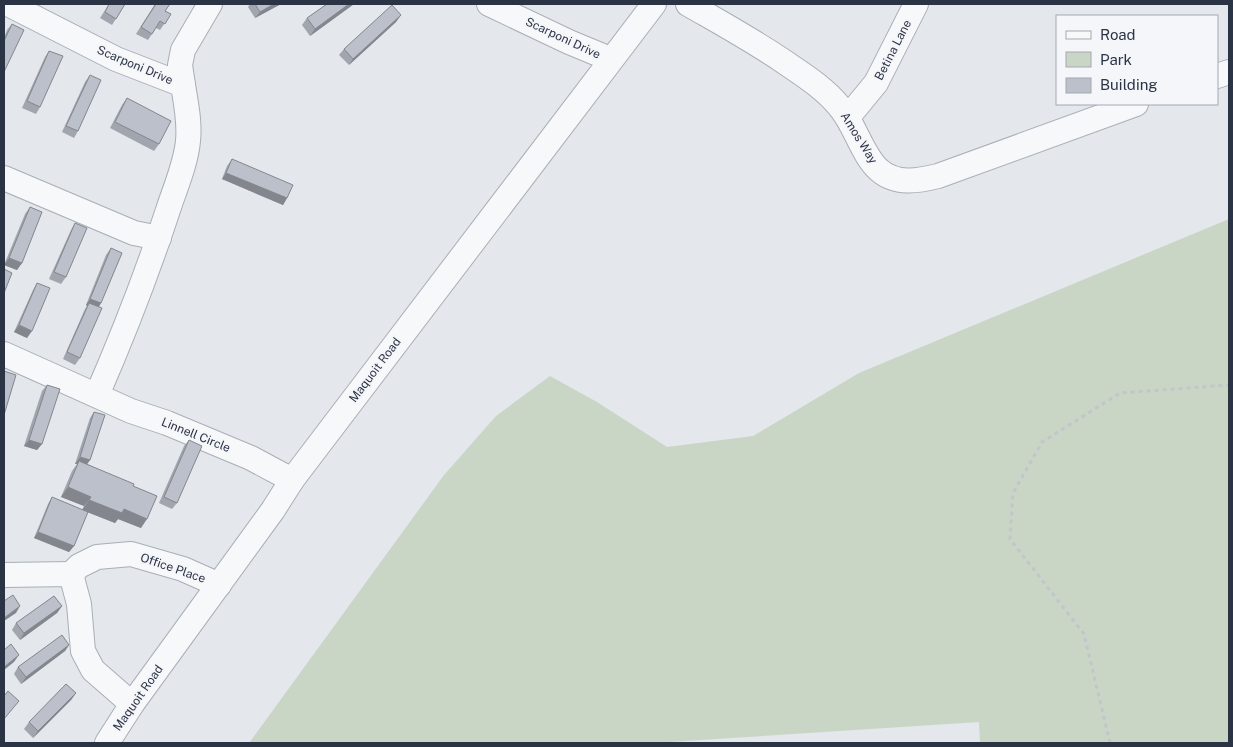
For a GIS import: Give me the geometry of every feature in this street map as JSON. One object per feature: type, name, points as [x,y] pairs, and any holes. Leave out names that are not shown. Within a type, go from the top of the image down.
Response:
[{"type":"street","name":"Scarponi Drive","points":[[8,4],[116,59],[183,85],[180,65],[183,50],[210,4]]},
{"type":"street","name":"Scarponi Drive","points":[[489,4],[610,59]]},
{"type":"street","name":"Maquoit Road","points":[[107,743],[132,704],[273,510],[292,480],[610,59],[654,4]]},
{"type":"street","name":"Amos Way","points":[[688,4],[750,39],[815,82],[848,117],[866,152],[880,170],[899,180],[919,180],[938,176],[1133,105]]},
{"type":"street","name":"Betina Lane","points":[[848,117],[876,83],[916,4]]},
{"type":"street","points":[[97,395],[119,344],[159,238],[182,166],[188,142],[189,117],[183,85]]},
{"type":"street","points":[[4,178],[134,234],[159,238]]},
{"type":"street","name":"Linnell Circle","points":[[4,354],[131,411],[167,423],[251,458],[292,480]]},
{"type":"street","name":"Office Place","points":[[71,574],[79,566],[96,557],[131,554],[183,569],[219,585]]},
{"type":"street","points":[[4,575],[71,574],[80,604],[83,651],[93,670],[132,704]]},
{"type":"path","points":[[1110,743],[1084,634],[1010,539],[1013,493],[1042,442],[1120,393],[1229,385]]},
{"type":"green space","points":[[1229,219],[1229,743],[980,743],[979,722],[654,743],[249,743],[444,475],[496,416],[550,376],[597,402],[667,447],[753,436],[859,373]]},
{"type":"building","points":[[109,4],[125,4],[116,19],[105,12]]},
{"type":"building","points":[[156,4],[170,4],[165,11],[171,14],[165,24],[160,21],[152,34],[141,27]]},
{"type":"building","points":[[255,4],[274,4],[260,12]]},
{"type":"building","points":[[327,4],[349,4],[315,29],[307,18]]},
{"type":"building","points":[[392,5],[401,15],[353,59],[344,49]]},
{"type":"building","points":[[12,24],[24,30],[4,72],[4,41]]},
{"type":"building","points":[[49,51],[63,56],[40,107],[27,101]]},
{"type":"building","points":[[90,75],[101,80],[78,131],[66,126]]},
{"type":"building","points":[[127,98],[171,121],[159,144],[115,122]]},
{"type":"building","points":[[232,159],[293,185],[287,198],[226,173]]},
{"type":"building","points":[[30,207],[42,212],[22,263],[9,258]]},
{"type":"building","points":[[75,223],[87,228],[66,277],[54,272]]},
{"type":"building","points":[[111,248],[122,253],[101,303],[90,299]]},
{"type":"building","points":[[4,269],[12,273],[4,293]]},
{"type":"building","points":[[37,283],[50,288],[32,331],[19,325]]},
{"type":"building","points":[[89,303],[102,308],[80,358],[67,352]]},
{"type":"building","points":[[4,371],[16,375],[4,415]]},
{"type":"building","points":[[47,385],[60,389],[42,444],[29,440]]},
{"type":"building","points":[[94,412],[105,415],[90,460],[80,457]]},
{"type":"building","points":[[189,440],[202,446],[177,503],[164,497]]},
{"type":"building","points":[[79,461],[134,484],[133,486],[157,496],[147,519],[124,509],[122,513],[89,500],[91,497],[68,487]]},
{"type":"building","points":[[52,497],[88,512],[74,546],[38,532]]},
{"type":"building","points":[[13,595],[20,606],[4,618],[4,601]]},
{"type":"building","points":[[54,596],[62,606],[24,633],[16,623]]},
{"type":"building","points":[[62,635],[69,645],[26,677],[18,667]]},
{"type":"building","points":[[11,644],[19,655],[4,667],[4,650]]},
{"type":"building","points":[[66,684],[76,693],[38,731],[29,722]]},
{"type":"building","points":[[8,691],[19,701],[4,719],[4,696]]}]
